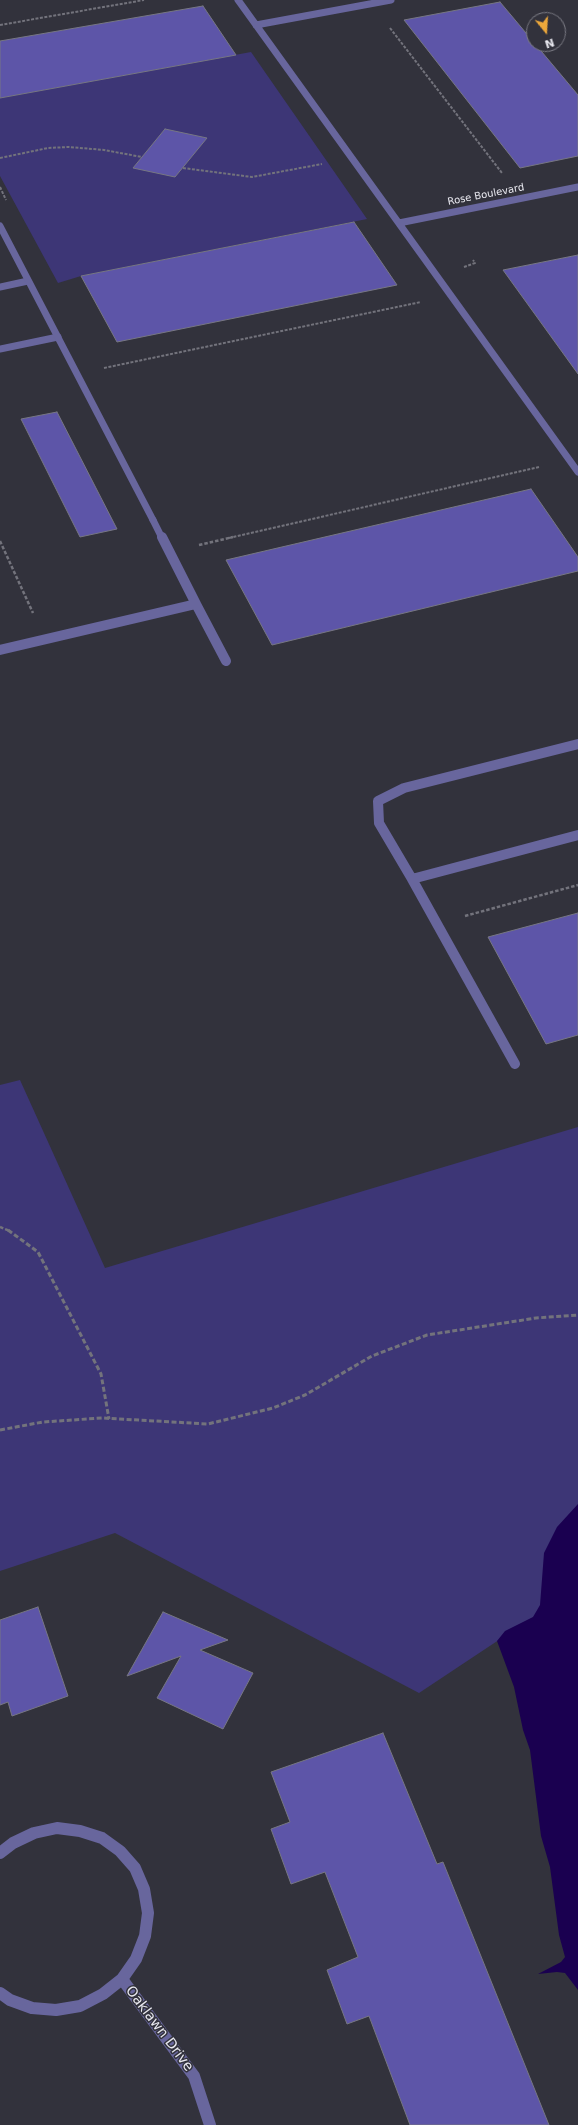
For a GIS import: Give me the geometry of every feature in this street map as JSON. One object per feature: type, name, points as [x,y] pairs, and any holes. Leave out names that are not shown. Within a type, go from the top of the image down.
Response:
[{"type":"street","points":[[238,0],[578,472]]},
{"type":"street","points":[[256,25],[391,0]]},
{"type":"street","name":"Rose Boulevard","points":[[399,223],[578,187]]},
{"type":"street","points":[[0,226],[226,661]]},
{"type":"street","points":[[0,287],[28,281]]},
{"type":"street","points":[[0,349],[58,337]]},
{"type":"street","points":[[0,650],[196,604]]},
{"type":"street","points":[[516,1064],[379,823],[378,801],[404,788],[578,744]]},
{"type":"street","points":[[412,879],[578,835]]},
{"type":"street","name":"Oaklawn Drive","points":[[0,1853],[13,1843],[34,1833],[57,1828],[80,1831],[102,1838],[120,1851],[135,1868],[144,1889],[148,1913],[144,1936],[136,1959],[122,1979],[103,1994],[80,2006],[56,2010],[32,2008],[10,2000],[0,1993]]},
{"type":"street","name":"Oaklawn Drive","points":[[122,1979],[194,2076],[210,2125]]},
{"type":"path","points":[[0,25],[144,0]]},
{"type":"path","points":[[386,23],[505,177]]},
{"type":"path","points":[[0,158],[48,148],[68,147],[104,150],[142,157]]},
{"type":"path","points":[[182,168],[226,175],[252,177],[326,163]]},
{"type":"path","points":[[101,368],[423,302]]},
{"type":"path","points":[[196,546],[545,466]]},
{"type":"path","points":[[0,541],[36,620]]},
{"type":"path","points":[[461,917],[578,885]]},
{"type":"path","points":[[0,1227],[12,1232],[38,1252],[100,1374],[109,1419]]},
{"type":"path","points":[[0,1430],[43,1422],[109,1419],[208,1424],[274,1408],[305,1394],[372,1356],[428,1335],[536,1318],[578,1315]]},
{"type":"shaded area","points":[[251,52],[367,219],[81,276],[58,283],[0,176],[0,98]]},
{"type":"shaded area","points":[[20,1080],[105,1268],[578,1127],[578,1598],[565,1596],[419,1693],[115,1533],[0,1571],[0,1085]]},
{"type":"shaded area","points":[[578,1504],[578,1990],[565,1973],[557,1972],[538,1974],[561,1962],[565,1957],[559,1935],[550,1867],[541,1836],[530,1750],[523,1730],[514,1687],[497,1641],[505,1631],[533,1617],[540,1605],[544,1553],[557,1527]]},
{"type":"building","points":[[500,2],[526,33],[526,52],[542,52],[578,95],[578,156],[520,168],[404,20]]},
{"type":"building","points":[[203,6],[236,55],[0,98],[0,41]]},
{"type":"building","points":[[165,129],[207,138],[175,177],[133,168]]},
{"type":"building","points":[[354,222],[397,285],[117,342],[81,276]]},
{"type":"building","points":[[578,255],[578,374],[503,270]]},
{"type":"building","points":[[57,412],[117,529],[80,537],[21,419]]},
{"type":"building","points":[[531,489],[578,557],[578,571],[272,645],[226,560]]},
{"type":"building","points":[[578,913],[578,1035],[546,1044],[488,937]]},
{"type":"building","points":[[38,1607],[68,1696],[12,1716],[8,1702],[0,1705],[0,1620]]},
{"type":"building","points":[[163,1612],[228,1640],[200,1650],[253,1673],[223,1729],[157,1698],[181,1656],[127,1676]]},
{"type":"building","points":[[383,1733],[437,1864],[443,1862],[549,2125],[410,2125],[369,2016],[347,2024],[327,1970],[358,1957],[325,1872],[291,1884],[271,1829],[290,1822],[271,1772]]}]
